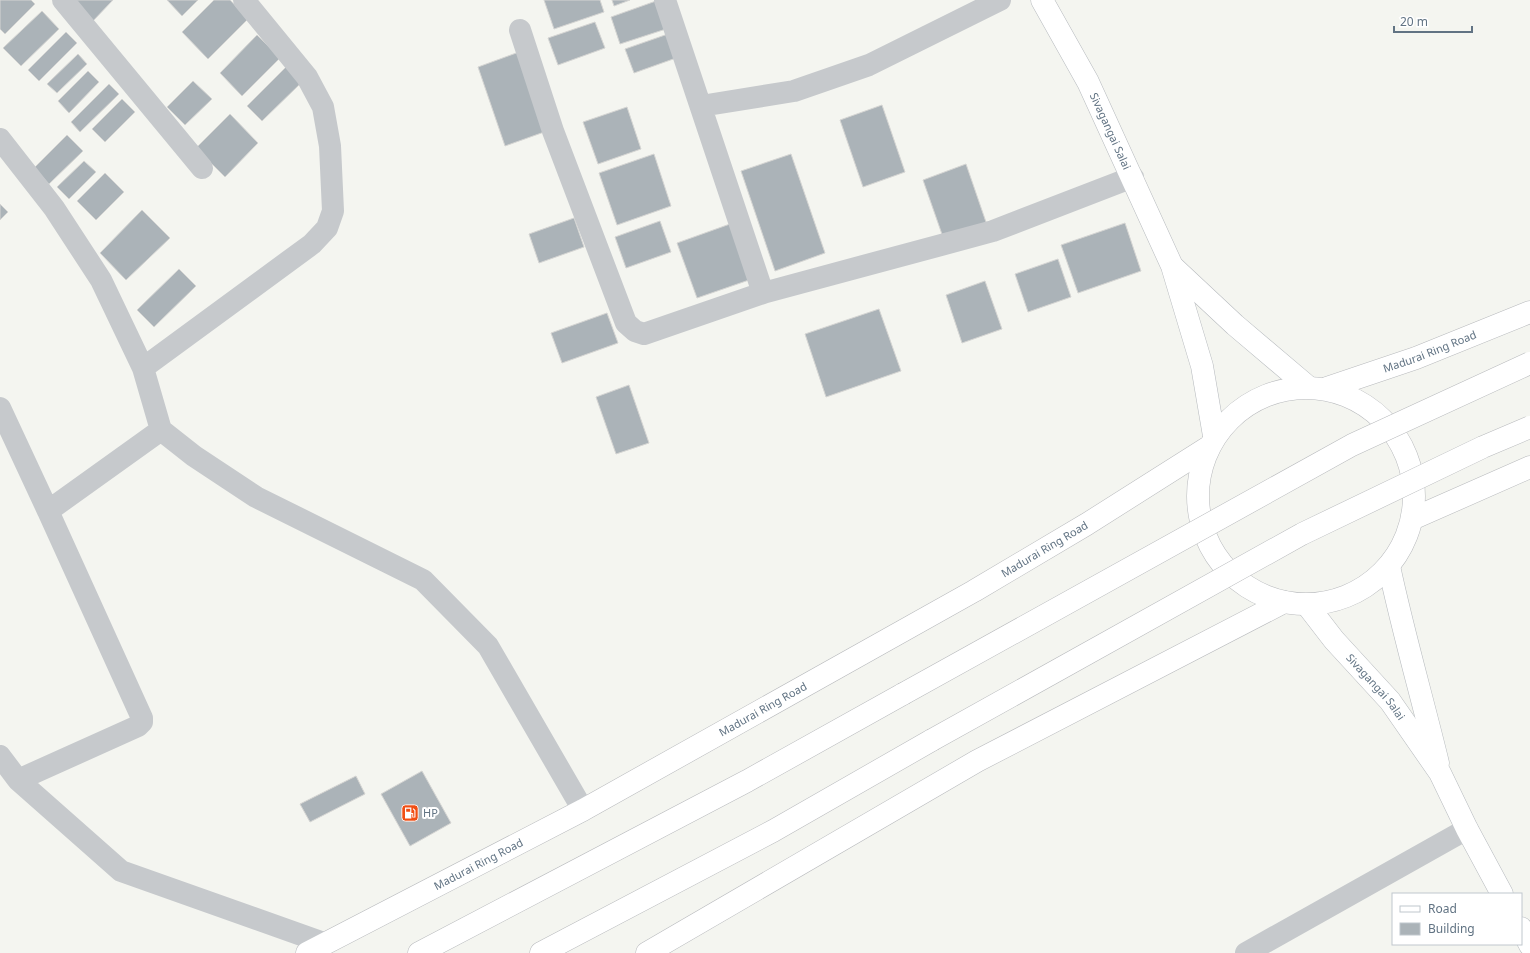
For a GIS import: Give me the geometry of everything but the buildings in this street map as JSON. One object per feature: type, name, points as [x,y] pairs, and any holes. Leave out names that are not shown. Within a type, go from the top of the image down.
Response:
[{"type":"main road","name":"Sivagangai Salai","points":[[1042,0],[1088,82],[1133,177],[1172,266],[1202,366],[1211,442]]},
{"type":"main road","name":"Sivagangai Salai","points":[[1172,266],[1235,325],[1317,387]]},
{"type":"main road","name":"Madurai Ring Road","points":[[316,948],[583,810],[974,591],[1088,524],[1211,442],[1239,409],[1271,392],[1317,387],[1416,358],[1530,312]]},
{"type":"main road","points":[[418,953],[747,781],[1352,446],[1530,363]]},
{"type":"main road","name":"Madurai Ring Road","points":[[1211,442],[1198,480],[1198,512],[1209,544],[1227,571],[1253,591],[1284,602],[1307,605],[1338,600],[1366,587],[1389,566],[1404,545],[1414,512],[1414,480],[1404,448],[1385,420],[1359,400],[1317,387]]},
{"type":"main road","points":[[542,953],[773,831],[932,740],[1302,534],[1483,447],[1530,427]]},
{"type":"main road","points":[[1412,519],[1530,467]]},
{"type":"main road","name":"Sivagangai Salai","points":[[1389,566],[1401,624],[1422,695],[1440,773]]},
{"type":"main road","points":[[647,953],[977,761],[1284,602]]},
{"type":"main road","name":"Sivagangai Salai","points":[[1307,605],[1334,640],[1390,702],[1440,773],[1501,893]]},
{"type":"main road","points":[[1522,930],[1530,945]]},
{"type":"street","points":[[62,0],[202,168]]},
{"type":"street","points":[[142,368],[312,244],[327,228],[333,211],[330,146],[323,108],[307,77],[244,0]]},
{"type":"street","points":[[665,0],[763,293]]},
{"type":"street","points":[[701,106],[794,91],[869,65],[1000,0]]},
{"type":"street","points":[[520,30],[553,131],[626,324],[635,331],[644,334],[763,293],[993,231],[1133,177]]},
{"type":"street","points":[[0,139],[54,208],[101,280],[142,368],[161,430],[194,456],[256,496],[423,580],[488,646],[583,810]]},
{"type":"street","points":[[0,408],[142,718],[142,722],[138,726],[18,780]]},
{"type":"street","points":[[48,511],[161,430]]},
{"type":"street","points":[[0,756],[18,780],[121,871],[316,948]]},
{"type":"street","points":[[1246,953],[1467,828]]},
{"type":"place","name":"HP","points":[[410,813]]}]
